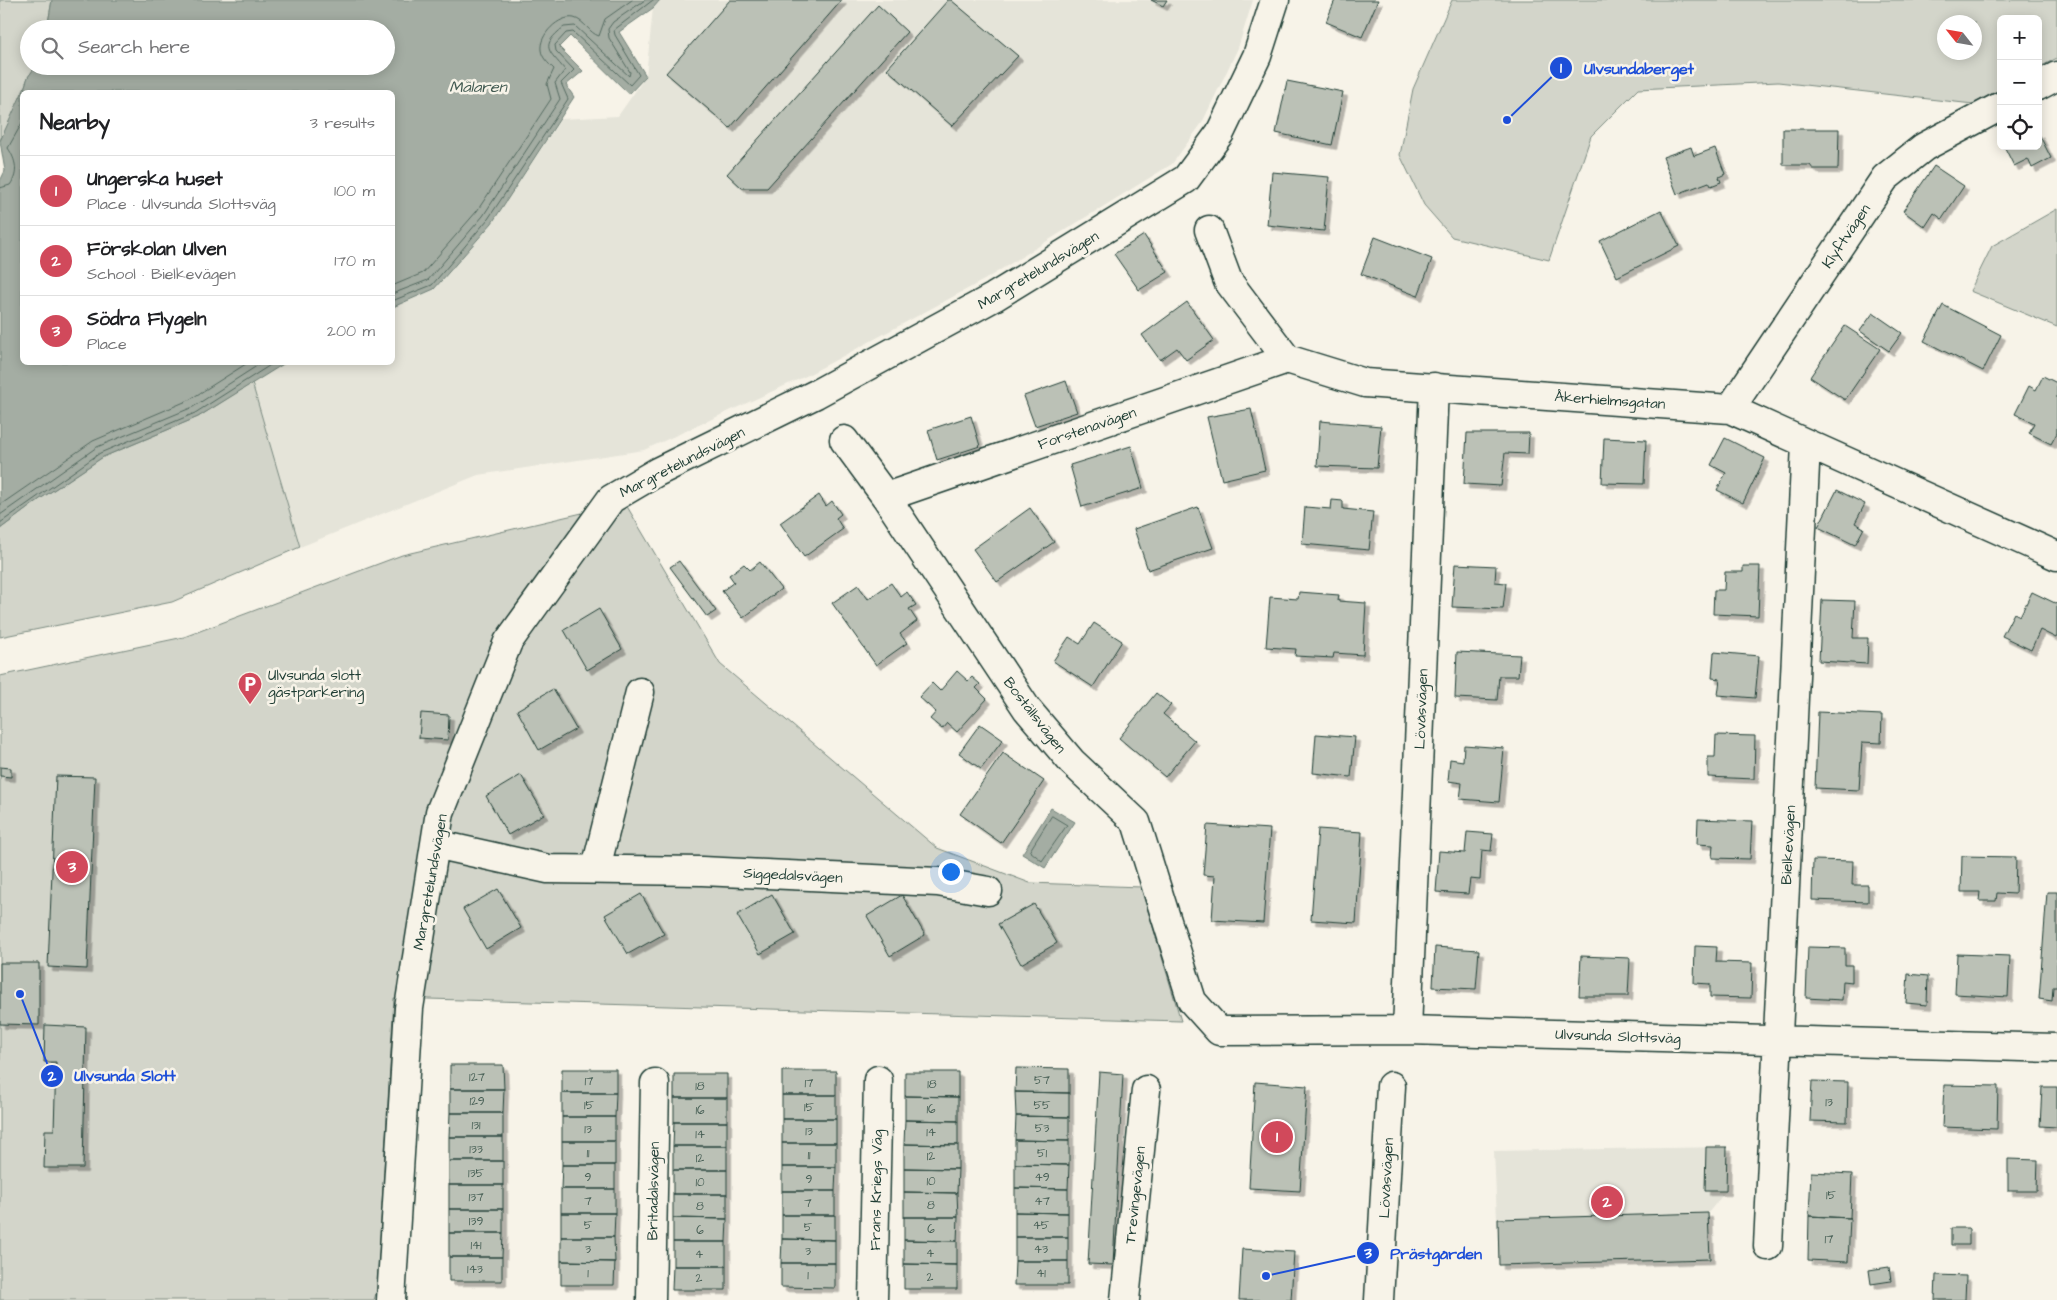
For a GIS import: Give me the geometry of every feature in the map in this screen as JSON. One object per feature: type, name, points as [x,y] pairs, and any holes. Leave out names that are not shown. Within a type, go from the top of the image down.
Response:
[{"type":"street","name":"Margretelundsvägen","points":[[391,1300],[409,1008],[440,812],[508,642],[611,499],[657,472],[816,394],[994,297],[1186,179],[1220,133],[1257,56],[1275,0]]},
{"type":"street","points":[[2042,84],[2057,76]]},
{"type":"street","name":"Klyftvägen","points":[[1730,409],[1885,178],[1924,147],[1997,108]]},
{"type":"street","points":[[1209,230],[1228,281],[1287,359]]},
{"type":"street","name":"Åkerhielmsgatan","points":[[1287,359],[1365,383],[1730,409],[2057,556]]},
{"type":"street","name":"Forstenavägen","points":[[886,498],[1287,359]]},
{"type":"street","name":"Lövåsvägen","points":[[1408,1030],[1434,387]]},
{"type":"street","name":"Boställsvägen","points":[[844,440],[886,498],[1027,710],[1072,762],[1136,822],[1192,1001]]},
{"type":"street","name":"Bielkevägen","points":[[1768,1246],[1806,444]]},
{"type":"street","points":[[596,868],[640,692]]},
{"type":"street","name":"Siggedalsvägen","points":[[435,844],[548,869],[596,868],[938,882],[988,891]]},
{"type":"street","name":"Ulvsunda Slottsväg","points":[[1192,1001],[1219,1031],[1408,1030],[2057,1048]]},
{"type":"street","name":"Frans Kriegs Väg","points":[[873,1300],[878,1080]]},
{"type":"street","name":"Britadalsvägen","points":[[651,1300],[655,1083]]},
{"type":"street","name":"Lövåsvägen","points":[[1379,1300],[1391,1086]]},
{"type":"street","name":"Trevingevägen","points":[[1125,1300],[1146,1090]]},
{"type":"shaded area","points":[[0,0],[52,0],[49,20],[20,20],[20,75],[29,75],[24,90],[20,90],[20,100],[17,109],[0,141]]},
{"type":"shaded area","points":[[660,0],[1253,0],[1238,48],[1202,123],[1172,164],[984,280],[806,376],[644,450],[478,475],[300,547],[252,383],[282,365],[395,365],[395,306],[434,289],[492,223],[561,119],[618,116],[646,76],[653,8]]},
{"type":"shaded area","points":[[1452,0],[2057,0],[2057,58],[2042,66],[2042,15],[1997,15],[1997,91],[1973,104],[1778,82],[1638,89],[1591,136],[1549,260],[1452,237],[1424,205],[1400,155],[1413,89]]},
{"type":"shaded area","points":[[2057,209],[2057,327],[1970,291],[1992,246]]},
{"type":"shaded area","points":[[252,383],[300,547],[172,602],[0,637],[0,529],[40,499],[103,457],[198,417]]},
{"type":"shaded area","points":[[625,503],[720,664],[937,848],[1030,883],[1141,887],[1181,1021],[394,998],[377,1290],[374,1300],[0,1300],[0,676],[184,637],[402,555]]},
{"type":"shaded area","points":[[1727,1147],[1726,1191],[1708,1213],[1710,1259],[1499,1265],[1494,1151]]},
{"type":"water","name":"Mälaren","points":[[52,0],[660,0],[653,8],[619,32],[646,76],[629,94],[570,36],[559,47],[583,71],[566,85],[574,97],[492,223],[434,289],[395,306],[395,90],[24,90],[29,75],[395,75],[395,20],[49,20]]},
{"type":"water","points":[[20,97],[20,365],[282,365],[198,417],[103,457],[40,499],[0,529],[0,181],[5,171],[0,141]]},
{"type":"water","points":[[1051,808],[1075,822],[1045,868],[1022,854]]},
{"type":"building","points":[[730,0],[842,0],[730,128],[666,73]]},
{"type":"building","points":[[948,0],[951,0],[1018,56],[952,126],[887,69]]},
{"type":"building","points":[[1151,0],[1167,0],[1163,6]]},
{"type":"building","points":[[1335,0],[1378,0],[1362,37],[1326,22]]},
{"type":"building","points":[[878,5],[907,32],[767,188],[742,188],[727,174]]},
{"type":"building","points":[[1287,81],[1343,92],[1332,145],[1276,133]]},
{"type":"building","points":[[1783,129],[1839,129],[1838,169],[1813,169],[1810,165],[1783,165]]},
{"type":"building","points":[[2042,140],[2051,158],[2032,168],[2028,159],[2014,166],[2006,150],[2042,150]]},
{"type":"building","points":[[1691,147],[1694,156],[1715,148],[1725,174],[1719,177],[1721,182],[1711,186],[1709,182],[1677,194],[1663,157]]},
{"type":"building","points":[[1934,166],[1964,186],[1942,219],[1934,213],[1925,227],[1903,211]]},
{"type":"building","points":[[1272,172],[1329,177],[1324,231],[1267,225]]},
{"type":"building","points":[[1661,210],[1679,246],[1617,277],[1600,241]]},
{"type":"building","points":[[1144,235],[1168,272],[1139,290],[1114,254]]},
{"type":"building","points":[[1375,237],[1432,259],[1418,296],[1361,274]]},
{"type":"building","points":[[1187,302],[1214,340],[1186,360],[1177,348],[1160,360],[1142,335]]},
{"type":"building","points":[[1943,305],[2001,335],[1983,371],[1924,341]]},
{"type":"building","points":[[1873,313],[1902,333],[1889,351],[1860,331]]},
{"type":"building","points":[[1845,326],[1880,349],[1845,400],[1810,377]]},
{"type":"building","points":[[2043,376],[2057,383],[2057,433],[2051,444],[2029,433],[2034,423],[2015,414],[2029,386],[2036,390]]},
{"type":"building","points":[[1066,381],[1077,412],[1035,426],[1024,396]]},
{"type":"building","points":[[1251,409],[1265,470],[1222,480],[1207,417]]},
{"type":"building","points":[[971,416],[980,446],[937,460],[928,430]]},
{"type":"building","points":[[1320,421],[1381,426],[1377,468],[1317,466]]},
{"type":"building","points":[[1467,433],[1529,433],[1528,454],[1505,453],[1501,486],[1464,484]]},
{"type":"building","points":[[1604,438],[1646,440],[1644,484],[1602,483]]},
{"type":"building","points":[[1725,438],[1765,458],[1743,503],[1717,490],[1726,473],[1711,465]]},
{"type":"building","points":[[1131,446],[1143,488],[1082,507],[1070,465]]},
{"type":"building","points":[[1837,490],[1865,504],[1855,523],[1864,528],[1855,545],[1818,527]]},
{"type":"building","points":[[819,495],[826,506],[832,501],[841,514],[836,518],[843,529],[804,557],[780,523]]},
{"type":"building","points":[[1332,500],[1343,501],[1343,509],[1373,512],[1369,550],[1302,544],[1305,507],[1331,509]]},
{"type":"building","points":[[1198,507],[1213,548],[1148,570],[1134,529]]},
{"type":"building","points":[[1030,508],[1054,542],[997,582],[973,549]]},
{"type":"building","points":[[679,561],[716,611],[707,617],[670,567]]},
{"type":"building","points":[[760,562],[781,589],[743,618],[722,591],[734,582],[729,575],[744,564],[750,570]]},
{"type":"building","points":[[1455,564],[1496,566],[1495,582],[1506,583],[1503,609],[1452,607]]},
{"type":"building","points":[[1743,566],[1760,566],[1758,616],[1713,614],[1714,590],[1724,590],[1725,572],[1743,572]]},
{"type":"building","points":[[891,583],[901,597],[907,592],[916,605],[909,609],[917,621],[900,634],[907,643],[876,665],[832,603],[858,585],[868,599]]},
{"type":"building","points":[[1299,592],[1339,595],[1338,601],[1366,603],[1363,655],[1334,653],[1333,658],[1295,656],[1296,649],[1266,647],[1270,597],[1298,599]]},
{"type":"building","points":[[2032,592],[2057,604],[2057,636],[2056,638],[2040,630],[2031,650],[2002,636],[2014,613],[2020,616]]},
{"type":"building","points":[[1822,600],[1855,601],[1853,638],[1868,638],[1867,664],[1819,661]]},
{"type":"building","points":[[599,609],[622,649],[587,670],[564,630]]},
{"type":"building","points":[[1094,623],[1122,641],[1093,687],[1053,661],[1069,637],[1080,644]]},
{"type":"building","points":[[1457,652],[1520,655],[1518,676],[1499,676],[1497,700],[1455,698]]},
{"type":"building","points":[[1714,652],[1759,656],[1755,698],[1718,695],[1720,679],[1712,678]]},
{"type":"building","points":[[957,671],[968,681],[972,677],[980,684],[976,688],[987,699],[957,732],[947,723],[942,729],[930,719],[936,712],[919,697],[932,683],[940,691]]},
{"type":"building","points":[[553,689],[576,729],[539,750],[517,710]]},
{"type":"building","points":[[1156,693],[1171,705],[1163,714],[1195,741],[1165,777],[1119,738]]},
{"type":"building","points":[[1818,712],[1882,715],[1881,743],[1862,742],[1859,790],[1815,788]]},
{"type":"building","points":[[421,713],[449,715],[448,740],[419,738]]},
{"type":"building","points":[[980,724],[1003,740],[981,769],[959,753]]},
{"type":"building","points":[[1316,734],[1355,737],[1351,777],[1313,773]]},
{"type":"building","points":[[1716,735],[1755,736],[1754,779],[1708,777],[1708,757],[1715,757]]},
{"type":"building","points":[[1464,745],[1504,748],[1499,802],[1460,799],[1462,783],[1448,781],[1450,759],[1463,761]]},
{"type":"building","points":[[1003,753],[1044,781],[1001,843],[960,814]]},
{"type":"building","points":[[0,767],[11,768],[11,777],[0,776]]},
{"type":"building","points":[[521,775],[544,814],[508,835],[486,796]]},
{"type":"building","points":[[56,776],[95,777],[87,969],[48,967]]},
{"type":"building","points":[[1698,819],[1752,821],[1750,859],[1712,858],[1713,845],[1697,844]]},
{"type":"building","points":[[1207,825],[1270,829],[1263,923],[1212,920],[1215,876],[1203,875]]},
{"type":"building","points":[[1318,829],[1362,832],[1356,923],[1311,920]]},
{"type":"building","points":[[1467,832],[1493,834],[1491,851],[1482,850],[1480,880],[1470,879],[1468,894],[1436,892],[1439,851],[1465,853]]},
{"type":"building","points":[[1962,856],[2016,857],[2015,894],[1997,893],[1996,901],[1979,901],[1980,892],[1961,892]]},
{"type":"building","points":[[1813,860],[1853,861],[1852,885],[1868,885],[1868,902],[1812,900]]},
{"type":"building","points":[[498,889],[521,928],[486,949],[463,909]]},
{"type":"building","points":[[2047,892],[2057,892],[2057,987],[2053,987],[2052,1001],[2039,999]]},
{"type":"building","points":[[641,894],[664,934],[628,954],[605,915]]},
{"type":"building","points":[[772,894],[795,934],[760,954],[737,915]]},
{"type":"building","points":[[902,895],[925,935],[890,956],[867,916]]},
{"type":"building","points":[[1034,904],[1057,943],[1021,964],[998,924]]},
{"type":"building","points":[[1695,946],[1717,947],[1716,962],[1752,963],[1751,998],[1710,997],[1710,984],[1694,983]]},
{"type":"building","points":[[1435,947],[1479,950],[1476,989],[1433,987]]},
{"type":"building","points":[[1808,947],[1845,948],[1845,965],[1852,965],[1852,982],[1843,981],[1842,1000],[1806,998]]},
{"type":"building","points":[[1957,954],[2010,956],[2008,997],[1955,994]]},
{"type":"building","points":[[1581,956],[1630,958],[1628,996],[1579,996]]},
{"type":"building","points":[[0,963],[39,963],[39,1025],[0,1024]]},
{"type":"building","points":[[1908,974],[1928,976],[1927,1005],[1906,1003]]},
{"type":"building","points":[[45,1025],[86,1027],[83,1168],[44,1168],[45,1130],[54,1130],[56,1062],[44,1062]]},
{"type":"building","points":[[450,1065],[503,1065],[504,1089],[450,1089]]},
{"type":"building","points":[[1016,1068],[1069,1069],[1069,1093],[1015,1092]]},
{"type":"building","points":[[562,1069],[616,1069],[616,1093],[562,1093]]},
{"type":"building","points":[[782,1071],[836,1071],[836,1095],[782,1095]]},
{"type":"building","points":[[905,1072],[958,1072],[958,1097],[905,1096]]},
{"type":"building","points":[[1099,1072],[1123,1074],[1113,1265],[1088,1264]]},
{"type":"building","points":[[674,1074],[727,1074],[727,1098],[674,1098]]},
{"type":"building","points":[[1812,1081],[1848,1082],[1847,1122],[1810,1121]]},
{"type":"building","points":[[1255,1082],[1307,1086],[1300,1191],[1249,1188]]},
{"type":"building","points":[[1944,1085],[1998,1086],[1997,1129],[1942,1127]]},
{"type":"building","points":[[2042,1087],[2057,1087],[2057,1127],[2040,1126]]},
{"type":"building","points":[[450,1089],[504,1089],[503,1113],[450,1113]]},
{"type":"building","points":[[1015,1092],[1069,1093],[1069,1117],[1016,1116]]},
{"type":"building","points":[[562,1093],[616,1093],[615,1117],[562,1117]]},
{"type":"building","points":[[782,1095],[836,1095],[836,1119],[782,1119]]},
{"type":"building","points":[[905,1096],[958,1097],[958,1121],[905,1120]]},
{"type":"building","points":[[674,1098],[727,1098],[727,1122],[674,1122]]},
{"type":"building","points":[[450,1113],[503,1113],[503,1137],[449,1137]]},
{"type":"building","points":[[1016,1116],[1069,1117],[1069,1141],[1015,1140]]},
{"type":"building","points":[[562,1117],[615,1117],[615,1141],[562,1141]]},
{"type":"building","points":[[782,1119],[836,1119],[836,1143],[782,1143]]},
{"type":"building","points":[[905,1120],[958,1121],[958,1145],[904,1144]]},
{"type":"building","points":[[674,1122],[727,1122],[727,1146],[673,1146]]},
{"type":"building","points":[[449,1137],[503,1137],[503,1161],[449,1161]]},
{"type":"building","points":[[1015,1140],[1069,1141],[1069,1165],[1015,1164]]},
{"type":"building","points":[[562,1141],[615,1141],[615,1165],[562,1165]]},
{"type":"building","points":[[782,1143],[836,1143],[836,1167],[782,1167]]},
{"type":"building","points":[[904,1144],[958,1145],[958,1169],[904,1168]]},
{"type":"building","points":[[673,1146],[727,1146],[727,1170],[673,1170]]},
{"type":"building","points":[[1706,1147],[1727,1147],[1726,1191],[1705,1191]]},
{"type":"building","points":[[2008,1159],[2038,1160],[2037,1191],[2008,1191]]},
{"type":"building","points":[[449,1161],[503,1161],[503,1185],[449,1185]]},
{"type":"building","points":[[1015,1164],[1069,1165],[1068,1189],[1015,1188]]},
{"type":"building","points":[[562,1165],[615,1165],[615,1189],[561,1189]]},
{"type":"building","points":[[782,1167],[836,1167],[835,1191],[782,1191]]},
{"type":"building","points":[[904,1168],[958,1169],[957,1193],[904,1192]]},
{"type":"building","points":[[673,1170],[727,1170],[727,1194],[673,1194]]},
{"type":"building","points":[[1811,1172],[1852,1174],[1850,1218],[1809,1216]]},
{"type":"building","points":[[449,1185],[503,1185],[503,1209],[449,1209]]},
{"type":"building","points":[[1015,1188],[1068,1189],[1068,1213],[1015,1212]]},
{"type":"building","points":[[561,1189],[615,1189],[615,1213],[561,1213]]},
{"type":"building","points":[[782,1191],[835,1191],[835,1215],[782,1215]]},
{"type":"building","points":[[904,1192],[957,1193],[958,1217],[904,1217]]},
{"type":"building","points":[[673,1194],[727,1194],[727,1219],[673,1218]]},
{"type":"building","points":[[449,1209],[503,1209],[503,1233],[449,1233]]},
{"type":"building","points":[[1015,1212],[1068,1213],[1068,1237],[1015,1237]]},
{"type":"building","points":[[561,1213],[615,1213],[614,1237],[561,1237]]},
{"type":"building","points":[[1708,1213],[1710,1259],[1499,1265],[1498,1219]]},
{"type":"building","points":[[782,1215],[835,1215],[835,1240],[782,1239]]},
{"type":"building","points":[[1809,1216],[1850,1218],[1848,1262],[1808,1260]]},
{"type":"building","points":[[904,1217],[958,1217],[957,1241],[904,1240]]},
{"type":"building","points":[[673,1218],[727,1219],[726,1242],[673,1242]]},
{"type":"building","points":[[1951,1228],[1969,1228],[1969,1245],[1951,1245]]},
{"type":"building","points":[[449,1233],[503,1233],[502,1257],[449,1257]]},
{"type":"building","points":[[561,1237],[614,1237],[615,1262],[561,1261]]},
{"type":"building","points":[[1015,1237],[1068,1237],[1068,1261],[1015,1261]]},
{"type":"building","points":[[782,1239],[835,1240],[835,1263],[781,1263]]},
{"type":"building","points":[[904,1240],[957,1241],[957,1265],[904,1264]]},
{"type":"building","points":[[673,1242],[726,1242],[726,1266],[673,1266]]},
{"type":"building","points":[[1242,1249],[1294,1252],[1291,1300],[1239,1300]]},
{"type":"building","points":[[449,1257],[502,1257],[502,1281],[449,1281]]},
{"type":"building","points":[[561,1261],[615,1262],[614,1285],[561,1285]]},
{"type":"building","points":[[1015,1261],[1068,1261],[1068,1285],[1014,1285]]},
{"type":"building","points":[[781,1263],[835,1263],[835,1288],[781,1287]]},
{"type":"building","points":[[904,1264],[957,1265],[957,1289],[904,1289]]},
{"type":"building","points":[[673,1266],[726,1266],[726,1290],[672,1290]]},
{"type":"building","points":[[1889,1267],[1891,1281],[1871,1284],[1869,1270]]},
{"type":"building","points":[[1936,1275],[1966,1276],[1965,1300],[1935,1300]]},
{"type":"place","name":"Ulvsundaberget","points":[[1507,120]]},
{"type":"place","name":"Ulvsunda slott gästparkering","points":[[250,705]]},
{"type":"place","name":"Södra Flygeln","points":[[72,867]]},
{"type":"place","name":"Ulvsunda Slott","points":[[20,994]]},
{"type":"place","name":"Ungerska huset","points":[[1277,1137]]},
{"type":"place","name":"Förskolan Ulven","points":[[1607,1202]]},
{"type":"place","name":"Prästgården","points":[[1266,1276]]}]
